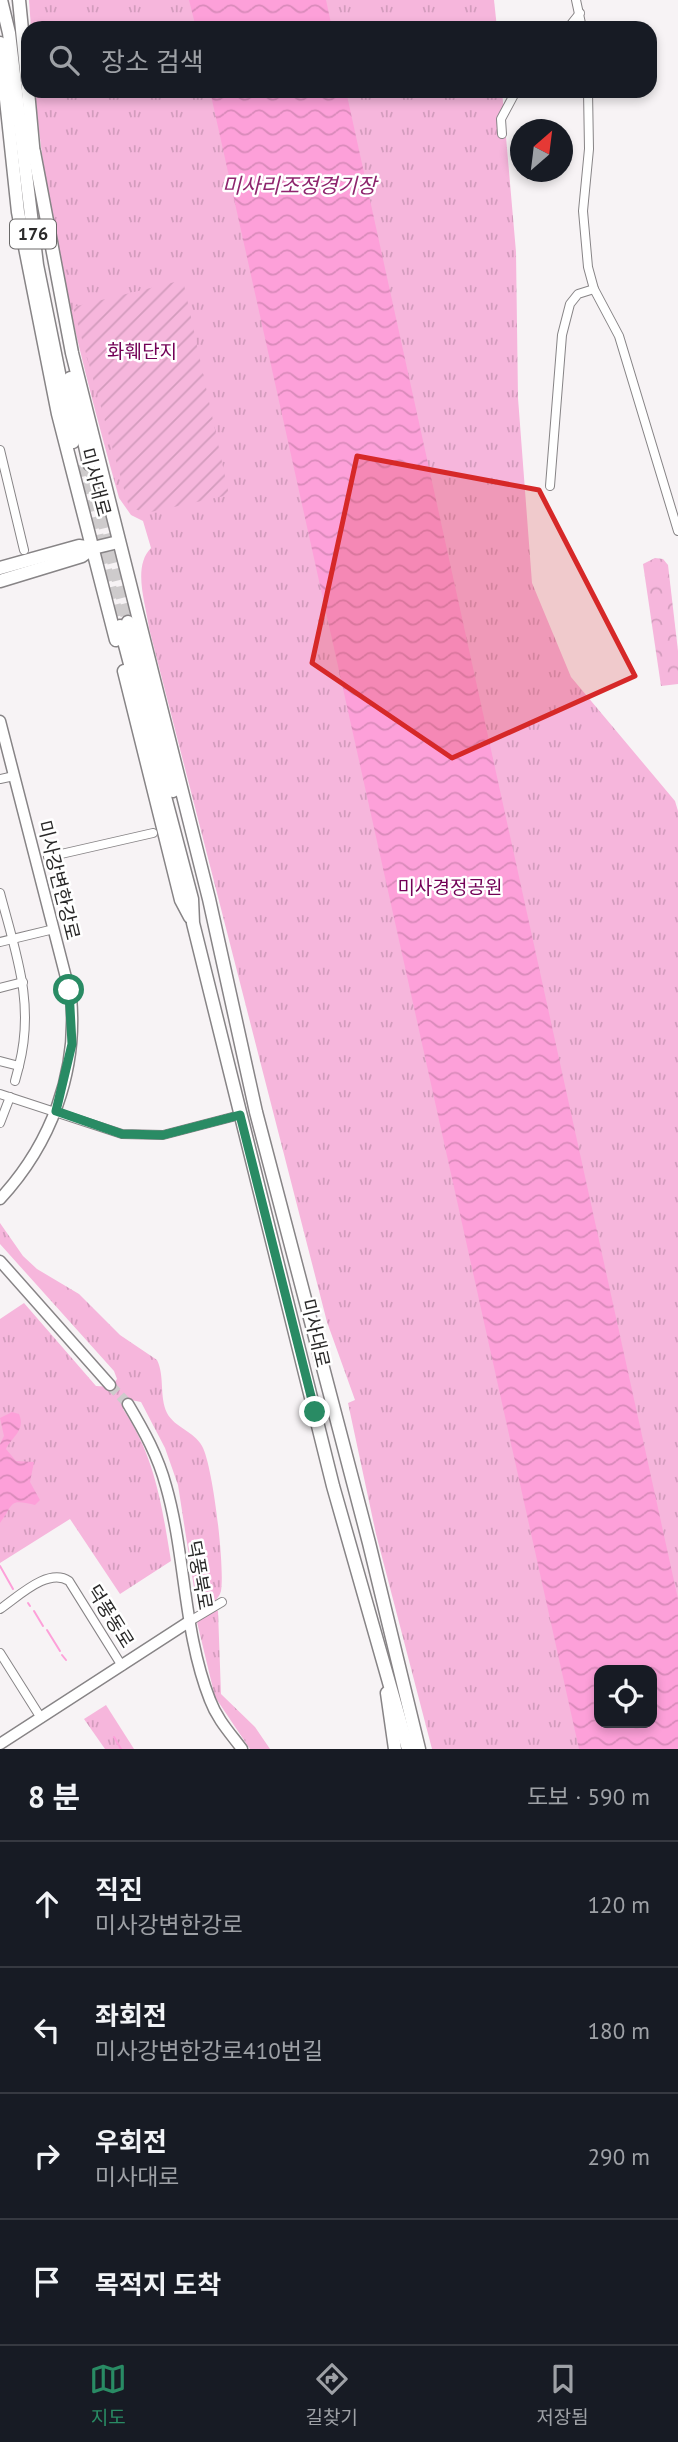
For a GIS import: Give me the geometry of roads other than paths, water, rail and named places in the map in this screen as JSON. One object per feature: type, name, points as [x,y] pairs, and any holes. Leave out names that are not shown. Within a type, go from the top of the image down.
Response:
[{"type":"main road","name":"미사대로","points":[[1,0],[9,33],[37,265],[85,463]]},
{"type":"main road","name":"미사대로","points":[[0,18],[1,0]]},
{"type":"main road","name":"미사대로","points":[[19,0],[21,21]]},
{"type":"main road","name":"미사대로","points":[[0,43],[18,209],[58,414],[85,463],[118,542],[209,899],[256,1112],[398,1658],[419,1749]]},
{"type":"main road","name":"미사대로","points":[[29,98],[34,152],[72,353],[93,548],[181,900],[193,923]]},
{"type":"main road","points":[[0,568],[79,546],[93,548],[118,542]]},
{"type":"main road","points":[[0,581],[82,556],[93,548]]},
{"type":"main road","name":"미사대로","points":[[212,922],[201,897],[124,624],[192,899],[193,923],[333,1486],[408,1749]]},
{"type":"main road","points":[[398,1658],[411,1690],[426,1749]]},
{"type":"main road","points":[[383,1661],[396,1749]]},
{"type":"street","points":[[576,0],[581,21]]},
{"type":"street","points":[[574,21],[580,13]]},
{"type":"street","points":[[502,134],[501,119],[512,98]]},
{"type":"street","points":[[588,98],[589,149],[583,211],[588,267],[594,289],[620,336],[678,531]]},
{"type":"street","points":[[550,486],[554,416],[565,317],[578,294],[594,289]]},
{"type":"street","points":[[0,450],[24,550]]},
{"type":"street","name":"미사강변한강로","points":[[0,721],[71,997],[73,1033],[56,1111],[20,1177],[0,1199]]},
{"type":"street","points":[[0,779],[14,776]]},
{"type":"street","points":[[48,857],[153,833]]},
{"type":"street","points":[[0,893],[23,982],[27,1009],[26,1039],[15,1081]]},
{"type":"street","points":[[0,942],[54,929]]},
{"type":"street","points":[[0,988],[23,982]]},
{"type":"street","points":[[0,1061],[19,1066]]},
{"type":"street","points":[[0,1094],[122,1134],[163,1135],[240,1115]]},
{"type":"street","points":[[0,1123],[10,1097]]},
{"type":"street","points":[[0,1261],[110,1385]]},
{"type":"street","name":"덕풍북로","points":[[128,1404],[155,1454],[166,1486],[190,1622],[210,1700],[222,1725],[242,1749]]},
{"type":"street","name":"덕풍동로","points":[[0,1609],[49,1577],[63,1577],[69,1581],[122,1666]]},
{"type":"street","points":[[190,1622],[222,1602]]},
{"type":"street","name":"덕풍동로","points":[[0,1744],[190,1622]]},
{"type":"street","points":[[0,1653],[41,1718]]},
{"type":"water","points":[[189,0],[326,0],[330,21],[194,21]]},
{"type":"water","name":"미사리조정경기장","points":[[212,98],[348,98],[678,1599],[678,1749],[579,1749]]},
{"type":"water","points":[[12,1412],[19,1414],[21,1425],[6,1449],[16,1461],[34,1462],[30,1482],[40,1500],[35,1505],[20,1502],[13,1504],[0,1523],[0,1444],[4,1436],[0,1418]]},
{"type":"waterway","points":[[0,1566],[13,1589]]},
{"type":"waterway","points":[[34,1611],[43,1626]]},
{"type":"waterway","points":[[47,1630],[60,1651]]},
{"type":"waterway","points":[[62,1655],[66,1660]]},
{"type":"waterway","points":[[114,1737],[121,1749]]},
{"type":"tunnel","points":[[89,464],[128,622]]},
{"type":"tunnel","points":[[80,465],[120,626]]},
{"type":"tunnel","points":[[110,1385],[128,1404]]},
{"type":"park label","name":"화훼단지","points":[[142,351]]},
{"type":"park label","name":"미사경정공원","points":[[450,887]]}]
